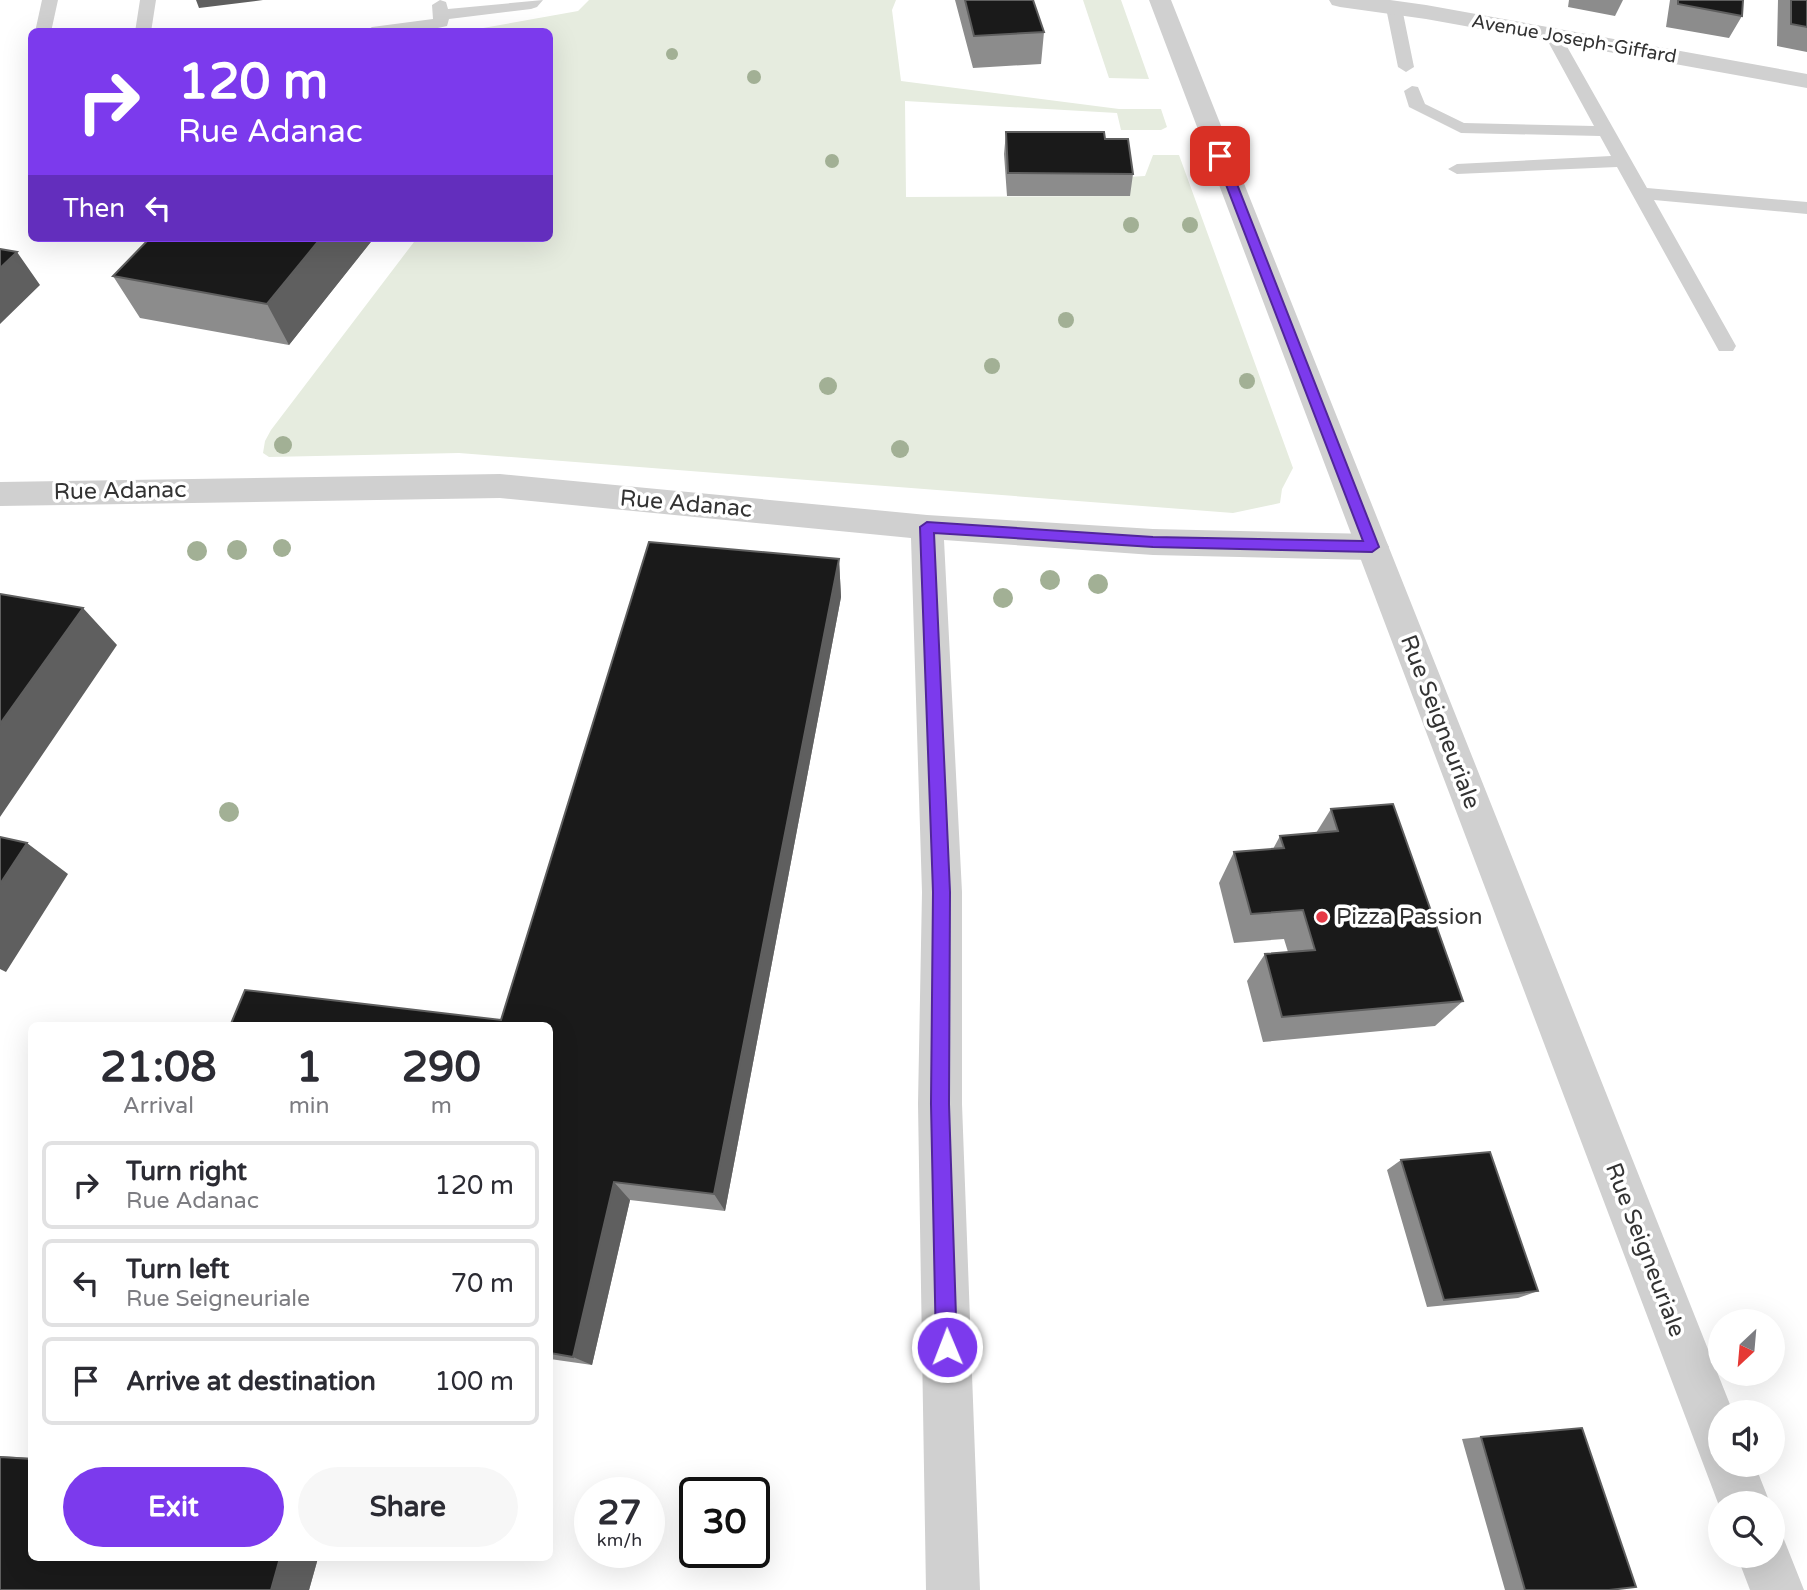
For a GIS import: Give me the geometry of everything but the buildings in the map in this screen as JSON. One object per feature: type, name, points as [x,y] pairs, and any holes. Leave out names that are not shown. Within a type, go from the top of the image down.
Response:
[{"type":"street","name":"Rue Seigneuriale","points":[[1160,0],[1708,1412]]},
{"type":"street","name":"Avenue Joseph-Giffard","points":[[1340,0],[1807,81]]},
{"type":"street","name":"Rue Adanac","points":[[0,494],[500,486],[927,527],[1153,542],[1372,547]]},
{"type":"street","points":[[927,527],[942,892],[940,1104],[953,1590]]},
{"type":"street","points":[[1769,1568],[1777,1590]]},
{"type":"lane","points":[[44,28],[50,0]]},
{"type":"lane","points":[[144,28],[148,0]]},
{"type":"lane","points":[[403,28],[441,23],[440,8],[531,4],[535,0]]},
{"type":"lane","points":[[1394,8],[1406,67]]},
{"type":"lane","points":[[1553,36],[1726,346]]},
{"type":"lane","points":[[1412,91],[1418,107],[1461,128],[1607,131]]},
{"type":"lane","points":[[1457,169],[1622,161]]},
{"type":"lane","points":[[1640,192],[1807,208]]},
{"type":"shaded area","points":[[589,0],[896,0],[892,10],[901,81],[1119,109],[1161,109],[1167,127],[1161,130],[1121,130],[1117,113],[905,101],[906,197],[1129,196],[1127,177],[1145,176],[1153,155],[1179,155],[1293,468],[1282,489],[1280,503],[1233,513],[459,453],[269,457],[263,453],[271,430],[414,242],[553,242],[553,28],[483,28],[578,11]]},
{"type":"shaded area","points":[[1083,0],[1121,0],[1149,79],[1109,78]]},
{"type":"place","name":"Pizza Passion","points":[[1322,917]]},
{"type":"route","points":[[947,1347],[940,1104],[942,892],[927,527],[1153,542],[1372,547],[1220,156]]}]
